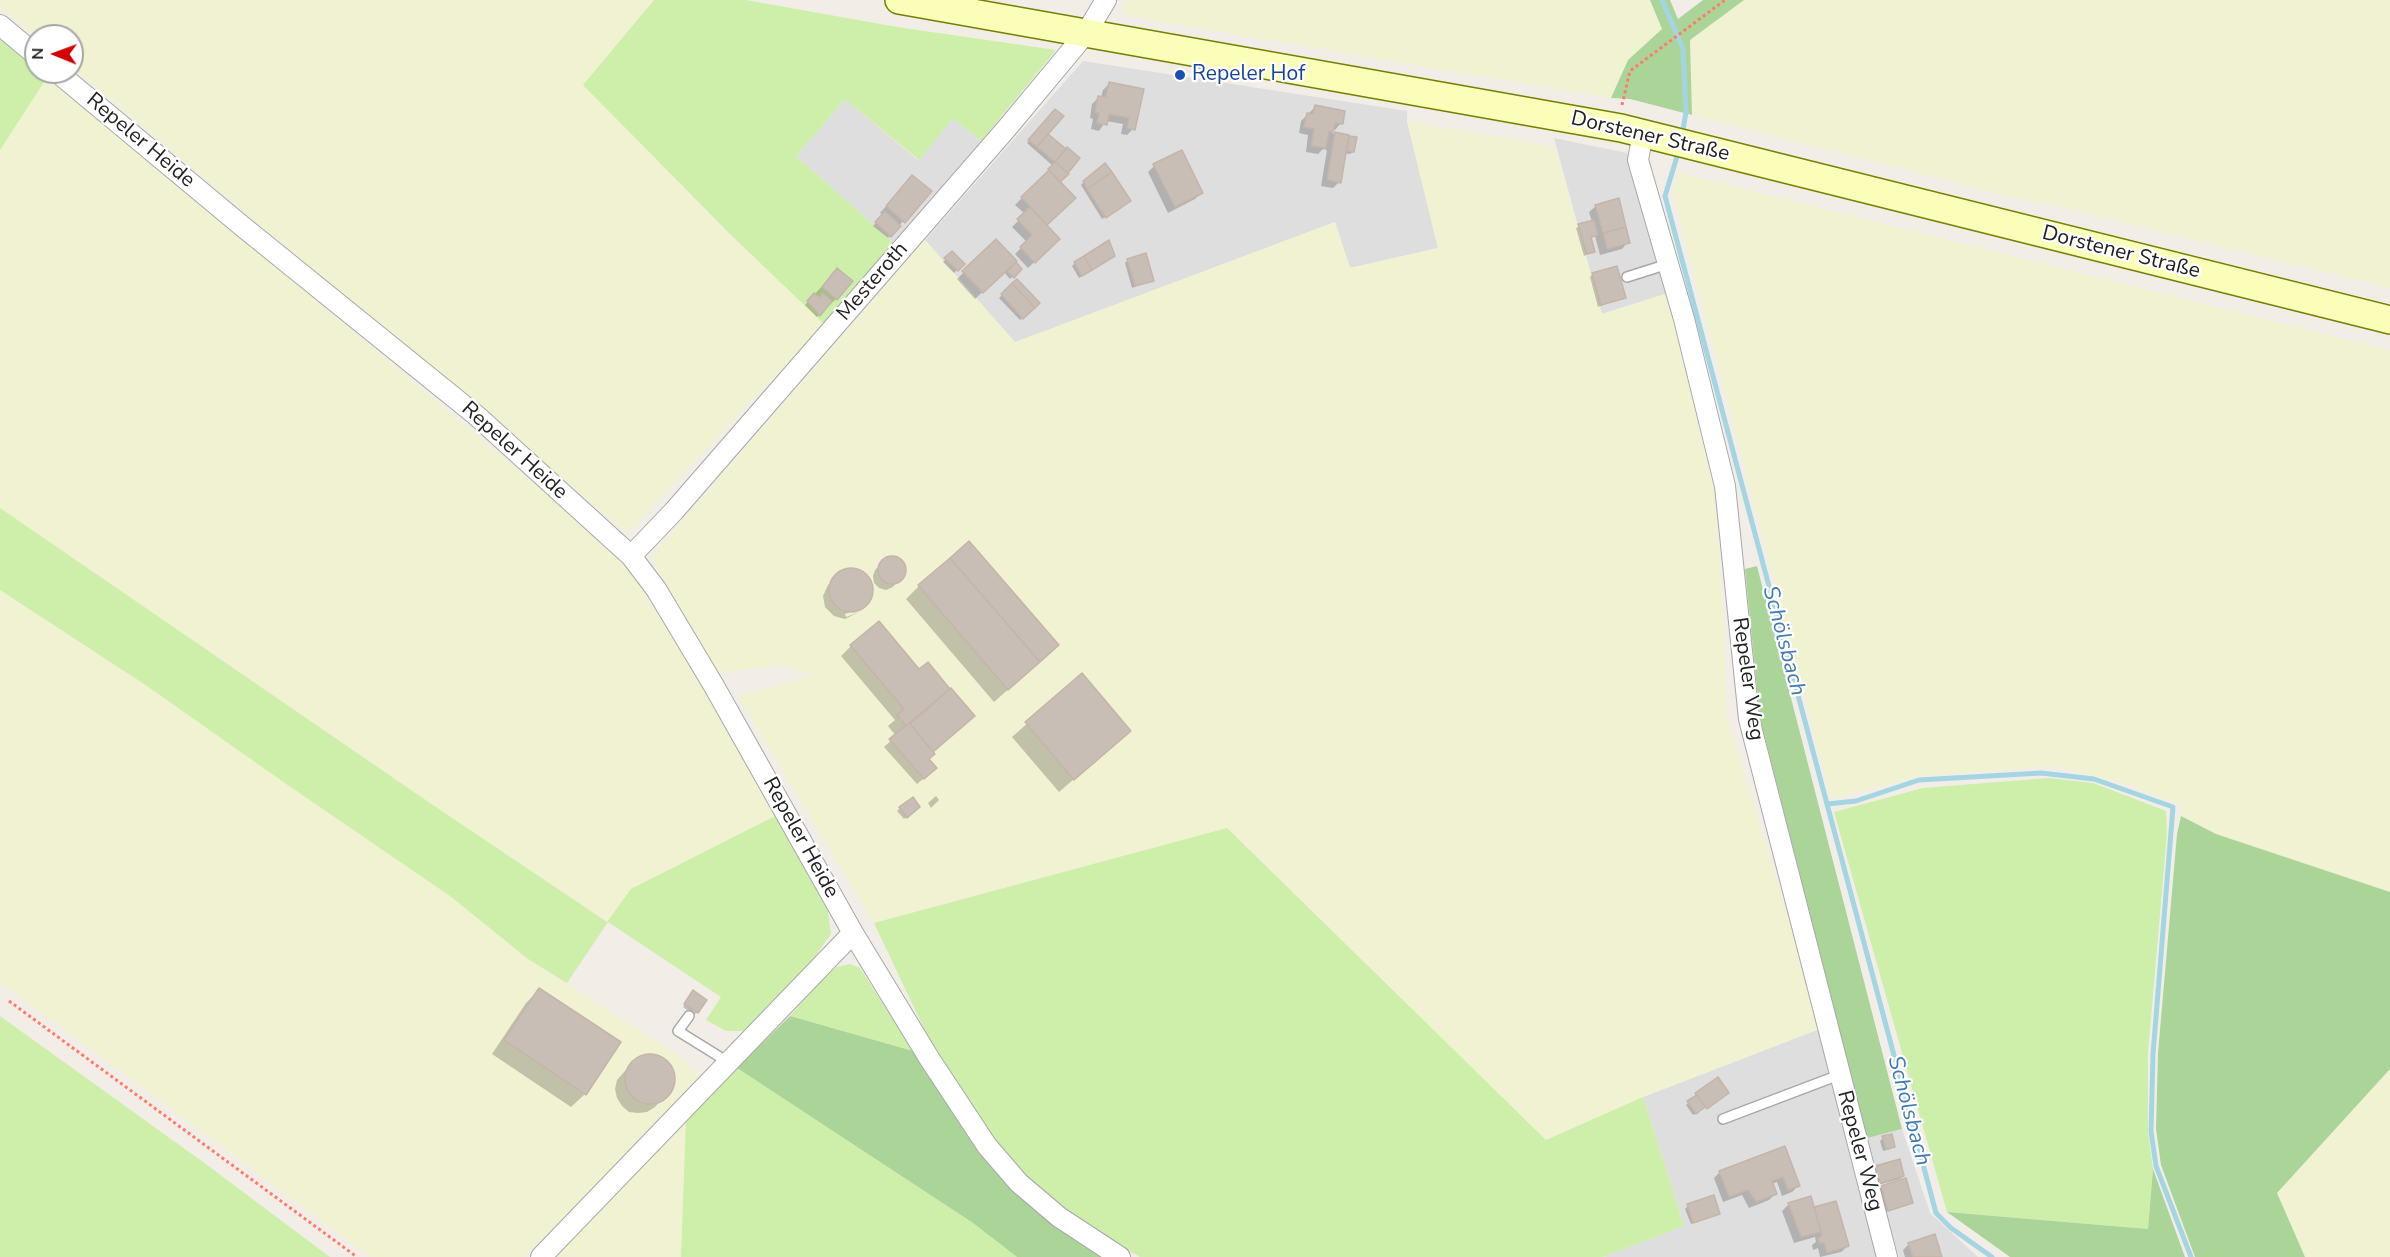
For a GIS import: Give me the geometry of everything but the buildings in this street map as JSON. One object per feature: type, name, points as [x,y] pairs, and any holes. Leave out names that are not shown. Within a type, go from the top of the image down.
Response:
[{"type":"main road","name":"Dorstener Straße","points":[[899,0],[1643,133],[2390,320]]},
{"type":"street","name":"Mesteroth","points":[[631,556],[675,511],[1006,128],[1086,33],[1106,0]]},
{"type":"street","points":[[0,25],[24,45]]},
{"type":"street","name":"Repeler Heide","points":[[71,84],[242,226],[477,416],[631,556],[656,589],[708,676],[853,933],[929,1058],[987,1146],[1019,1183],[1051,1210],[1120,1257]]},
{"type":"street","name":"Repeler Weg","points":[[1643,133],[1638,160],[1684,319],[1725,486],[1749,718],[1887,1257]]},
{"type":"street","points":[[541,1257],[853,933]]},
{"type":"lane","points":[[1627,276],[1668,264]]},
{"type":"lane","points":[[689,1016],[678,1031],[728,1062]]},
{"type":"lane","points":[[1723,1119],[1839,1075]]},
{"type":"path","points":[[1643,133],[1623,97],[1630,71],[1725,0]]},
{"type":"path","points":[[9,1000],[357,1257]]},
{"type":"shaded area","points":[[1083,61],[1407,111],[1407,121],[1438,248],[1350,268],[1335,222],[1015,343],[925,240]]},
{"type":"shaded area","points":[[845,99],[918,160],[953,118],[981,141],[895,244],[796,156]]},
{"type":"shaded area","points":[[1554,138],[1627,153],[1668,293],[1602,314]]},
{"type":"shaded area","points":[[1822,1028],[1886,1257],[1603,1257],[1684,1226],[1643,1097]]},
{"type":"shaded area","points":[[1902,1129],[1930,1213],[1978,1257],[1899,1257],[1865,1138]]},
{"type":"green space","points":[[0,0],[654,0],[583,85],[730,234],[824,324],[627,533],[84,77],[84,24],[24,24],[24,27],[0,7]]},
{"type":"green space","points":[[654,0],[746,0],[897,27],[1056,50],[981,141],[953,118],[919,160],[845,99],[796,156],[895,244],[824,324],[730,234],[583,85]]},
{"type":"green space","points":[[1125,0],[1650,0],[1662,29],[1628,60],[1611,98],[1155,21],[1126,15],[1122,9]]},
{"type":"green space","points":[[1650,0],[1670,0],[1678,19],[1703,0],[1744,0],[1690,40],[1692,115],[1630,99],[1611,98],[1628,60],[1662,29]]},
{"type":"green space","points":[[1744,0],[2390,0],[2390,288],[2050,204],[2024,200],[1692,115],[1690,40]]},
{"type":"green space","points":[[0,36],[24,56],[24,84],[43,84],[0,150]]},
{"type":"green space","points":[[43,84],[58,84],[620,555],[779,814],[631,889],[608,922],[427,801],[0,508],[0,150]]},
{"type":"green space","points":[[1407,121],[1555,147],[1602,314],[1668,293],[1714,490],[1723,609],[1727,718],[1822,1028],[1643,1097],[1546,1140],[1227,828],[874,923],[738,696],[814,675],[783,665],[718,673],[651,557],[925,240],[1015,342],[1335,222],[1350,268],[1438,248]]},
{"type":"green space","points":[[1678,172],[2390,350],[2390,892],[2216,834],[2181,816],[2181,805],[2131,785],[2053,766],[1921,776],[1831,799],[1673,194]]},
{"type":"green space","points":[[0,508],[607,922],[631,889],[779,814],[826,899],[831,934],[803,974],[743,1031],[726,1031],[706,1020],[721,997],[608,922],[567,983],[528,959],[450,896],[147,686],[0,590]]},
{"type":"green space","points":[[1757,566],[1902,1129],[1867,1138],[1760,718],[1745,569]]},
{"type":"green space","points":[[0,590],[147,686],[450,896],[528,959],[681,1057],[702,1078],[687,1093],[681,1257],[549,1257],[622,1159],[524,1257],[370,1257],[0,982]]},
{"type":"green space","points":[[2049,778],[2093,783],[2166,811],[2167,833],[2148,1053],[2148,1131],[2153,1169],[2148,1229],[1947,1212],[1834,812],[1923,788]]},
{"type":"green space","points":[[2181,816],[2216,834],[2390,892],[2390,1069],[2277,1193],[2305,1257],[2195,1257],[2161,1165],[2156,1129],[2158,1053],[2177,834]]},
{"type":"green space","points":[[1227,828],[1546,1140],[1643,1097],[1684,1226],[1603,1257],[1140,1257],[1064,1210],[1008,1159],[980,1118],[927,1035],[874,923]]},
{"type":"green space","points":[[850,964],[860,968],[913,1051],[790,1016],[821,980],[837,967]]},
{"type":"green space","points":[[0,1016],[203,1162],[330,1257],[0,1257]]},
{"type":"green space","points":[[790,1016],[913,1051],[965,1132],[1006,1184],[1058,1226],[1109,1257],[1017,1257],[973,1223],[737,1068]]},
{"type":"green space","points":[[737,1068],[973,1223],[1017,1257],[681,1257],[686,1117]]},
{"type":"green space","points":[[2390,1069],[2390,1257],[2305,1257],[2277,1193]]},
{"type":"green space","points":[[2153,1169],[2185,1257],[2010,1257],[1947,1212],[2148,1229]]},
{"type":"waterway","name":"Schölsbach","points":[[1662,0],[1683,49],[1686,112],[1682,136]]},
{"type":"waterway","name":"Schölsbach","points":[[1679,150],[1665,196],[1936,1213],[1951,1228],[1992,1257]]},
{"type":"waterway","points":[[1827,804],[1856,801],[1919,780],[2041,773],[2094,779],[2173,807],[2153,1054],[2151,1131],[2156,1166],[2191,1257]]},
{"type":"place","name":"Repeler Hof","points":[[1180,75]]}]
